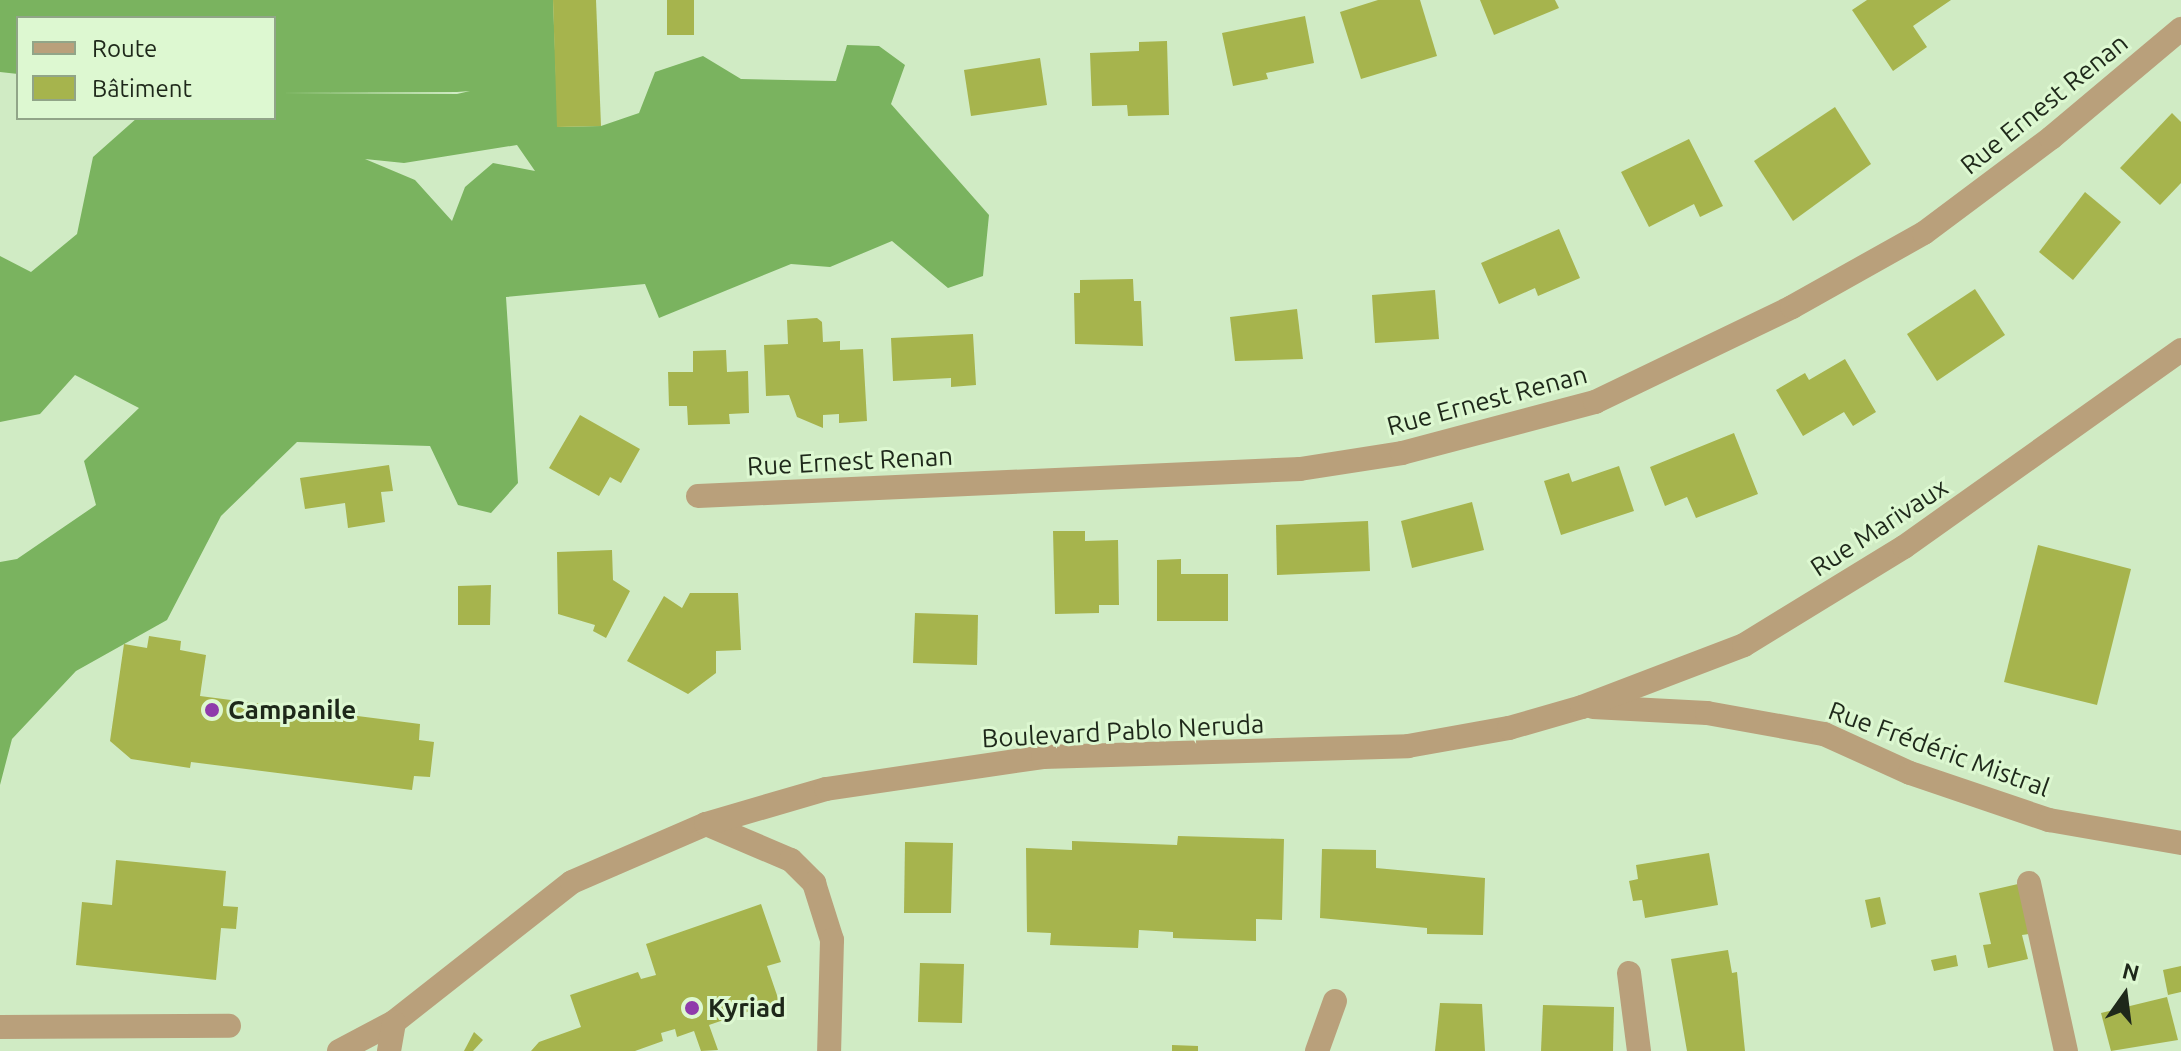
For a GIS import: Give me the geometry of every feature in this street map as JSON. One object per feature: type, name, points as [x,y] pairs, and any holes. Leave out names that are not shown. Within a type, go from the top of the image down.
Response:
[{"type":"street","name":"Rue Ernest Renan","points":[[698,496],[1300,469],[1402,453],[1595,402],[1792,307],[1924,233],[2051,138],[2181,29]]},
{"type":"street","name":"Rue Marivaux","points":[[1582,707],[1744,645],[1904,547],[2181,351]]},
{"type":"street","name":"Boulevard Pablo Neruda","points":[[339,1051],[394,1022],[572,882],[706,824],[826,789],[940,769],[1043,757],[1408,746],[1509,728],[1582,707]]},
{"type":"street","name":"Rue Frédéric Mistral","points":[[1582,707],[1707,713],[1824,734],[1910,773],[2049,820],[2181,843]]},
{"type":"street","points":[[706,824],[791,860],[814,883],[832,940],[829,1051]]},
{"type":"street","points":[[2029,883],[2066,1051]]},
{"type":"street","points":[[1629,973],[1639,1051]]},
{"type":"street","points":[[1317,1051],[1335,1001]]},
{"type":"street","points":[[389,1051],[394,1022]]},
{"type":"street","points":[[0,1027],[229,1026]]},
{"type":"green space","points":[[0,0],[553,0],[558,127],[601,126],[639,113],[655,72],[703,56],[741,79],[836,81],[847,45],[879,46],[905,65],[891,104],[989,215],[983,276],[948,288],[892,241],[830,267],[791,264],[659,318],[645,284],[506,297],[518,483],[491,513],[458,505],[430,446],[297,442],[221,516],[167,620],[76,671],[12,739],[0,785],[0,562],[17,559],[96,505],[84,461],[139,408],[75,375],[40,414],[0,422],[0,256],[31,272],[77,234],[93,157],[135,120],[276,120],[276,16],[16,16],[16,74],[0,72]],"holes":[[[470,91],[457,94],[280,93]],[[517,145],[535,171],[493,163],[465,187],[452,221],[415,180],[365,159],[404,163]]]},
{"type":"building","points":[[553,0],[596,0],[601,126],[557,127]]},
{"type":"building","points":[[667,0],[694,0],[694,35],[667,35]]},
{"type":"building","points":[[1378,0],[1420,0],[1437,56],[1361,79],[1340,12]]},
{"type":"building","points":[[1480,0],[1555,0],[1559,8],[1494,35]]},
{"type":"building","points":[[1867,0],[1951,0],[1913,26],[1927,47],[1893,71],[1852,10]]},
{"type":"building","points":[[1305,16],[1314,63],[1266,73],[1268,79],[1233,86],[1222,33]]},
{"type":"building","points":[[1167,41],[1169,115],[1128,116],[1127,105],[1092,106],[1090,53],[1139,51],[1139,42]]},
{"type":"building","points":[[1040,58],[1047,105],[971,116],[964,70]]},
{"type":"building","points":[[1835,107],[1871,164],[1793,221],[1754,161]]},
{"type":"building","points":[[2172,113],[2181,122],[2181,183],[2160,205],[2120,168]]},
{"type":"building","points":[[1689,139],[1723,206],[1700,217],[1694,204],[1649,227],[1621,172]]},
{"type":"building","points":[[2085,192],[2121,222],[2073,280],[2039,252]]},
{"type":"building","points":[[1559,229],[1580,278],[1538,296],[1535,288],[1499,304],[1481,263]]},
{"type":"building","points":[[1133,279],[1134,301],[1141,301],[1143,346],[1075,344],[1074,293],[1080,293],[1080,280]]},
{"type":"building","points":[[1975,289],[2005,335],[1937,381],[1907,334]]},
{"type":"building","points":[[1435,290],[1439,339],[1375,343],[1372,295]]},
{"type":"building","points":[[1297,309],[1303,359],[1235,361],[1230,317]]},
{"type":"building","points":[[817,318],[822,322],[823,342],[840,341],[840,350],[863,349],[867,421],[839,423],[839,414],[823,415],[823,428],[797,417],[789,395],[766,396],[764,345],[788,344],[787,320]]},
{"type":"building","points":[[973,334],[976,385],[951,387],[951,378],[893,381],[891,338]]},
{"type":"building","points":[[726,350],[727,372],[748,371],[749,413],[729,414],[730,424],[688,425],[687,406],[669,406],[668,372],[693,372],[693,351]]},
{"type":"building","points":[[1845,359],[1876,412],[1853,426],[1844,412],[1803,436],[1776,390],[1805,373],[1809,380]]},
{"type":"building","points":[[580,415],[640,449],[621,483],[610,477],[599,496],[549,468]]},
{"type":"building","points":[[1734,433],[1758,494],[1696,518],[1687,497],[1665,506],[1650,467]]},
{"type":"building","points":[[389,465],[393,491],[381,492],[385,522],[348,528],[345,503],[305,509],[300,478]]},
{"type":"building","points":[[1619,466],[1634,511],[1561,535],[1544,481],[1569,473],[1572,482]]},
{"type":"building","points":[[1472,502],[1484,550],[1412,568],[1401,521]]},
{"type":"building","points":[[1368,521],[1370,571],[1277,575],[1276,525]]},
{"type":"building","points":[[1053,531],[1085,531],[1085,541],[1118,540],[1119,605],[1099,605],[1099,613],[1055,614]]},
{"type":"building","points":[[2038,545],[2131,569],[2097,705],[2004,682]]},
{"type":"building","points":[[612,550],[613,580],[630,591],[606,638],[593,631],[595,625],[558,614],[557,552]]},
{"type":"building","points":[[1181,559],[1181,574],[1228,574],[1228,621],[1157,621],[1157,560]]},
{"type":"building","points":[[491,585],[490,625],[458,625],[458,586]]},
{"type":"building","points":[[690,593],[738,593],[741,650],[716,651],[716,673],[688,694],[627,661],[664,596],[682,608]]},
{"type":"building","points":[[915,613],[978,615],[977,665],[913,663]]},
{"type":"building","name":"Campanile","points":[[149,636],[181,641],[180,650],[206,655],[200,696],[420,724],[419,740],[434,742],[430,777],[414,776],[412,790],[191,762],[190,768],[131,759],[110,741],[124,644],[147,648]]},
{"type":"building","points":[[1178,836],[1284,839],[1282,920],[1256,919],[1256,941],[1173,938],[1173,932],[1139,930],[1138,948],[1050,945],[1051,933],[1027,932],[1026,848],[1072,850],[1072,841],[1177,845]]},
{"type":"building","points":[[905,842],[953,843],[951,913],[904,913]]},
{"type":"building","points":[[1322,849],[1376,850],[1376,868],[1485,878],[1483,935],[1427,934],[1427,928],[1320,918]]},
{"type":"building","points":[[1709,853],[1718,905],[1645,918],[1642,900],[1633,901],[1629,881],[1638,879],[1636,865]]},
{"type":"building","points":[[116,860],[226,871],[223,906],[238,907],[236,929],[221,928],[216,980],[76,965],[82,902],[112,905]]},
{"type":"building","points":[[2018,884],[2029,934],[2022,935],[2028,959],[1988,968],[1983,945],[1991,944],[1979,893]]},
{"type":"building","points":[[1880,897],[1886,924],[1871,928],[1865,900]]},
{"type":"building","points":[[761,904],[781,962],[767,966],[779,1001],[709,1025],[718,1050],[701,1051],[694,1031],[677,1037],[675,1029],[661,1033],[663,1041],[635,1051],[531,1051],[539,1042],[581,1027],[570,995],[638,972],[641,979],[656,975],[646,944]]},
{"type":"building","points":[[1728,950],[1732,973],[1737,972],[1745,1051],[1687,1051],[1671,959]]},
{"type":"building","points":[[1956,955],[1958,966],[1934,971],[1931,960]]},
{"type":"building","points":[[920,963],[964,964],[962,1023],[918,1022]]},
{"type":"building","points":[[2181,966],[2181,992],[2168,995],[2163,970]]},
{"type":"building","points":[[2167,997],[2178,1040],[2111,1051],[2101,1013]]},
{"type":"building","points":[[1440,1003],[1482,1004],[1485,1051],[1435,1051]]},
{"type":"building","points":[[1543,1005],[1614,1007],[1613,1051],[1541,1051]]},
{"type":"building","points":[[474,1032],[483,1040],[473,1051],[464,1051]]},
{"type":"building","points":[[1172,1045],[1198,1046],[1198,1051],[1172,1051]]},
{"type":"place","name":"Campanile","points":[[212,710]]},
{"type":"place","name":"Kyriad","points":[[692,1008]]}]
